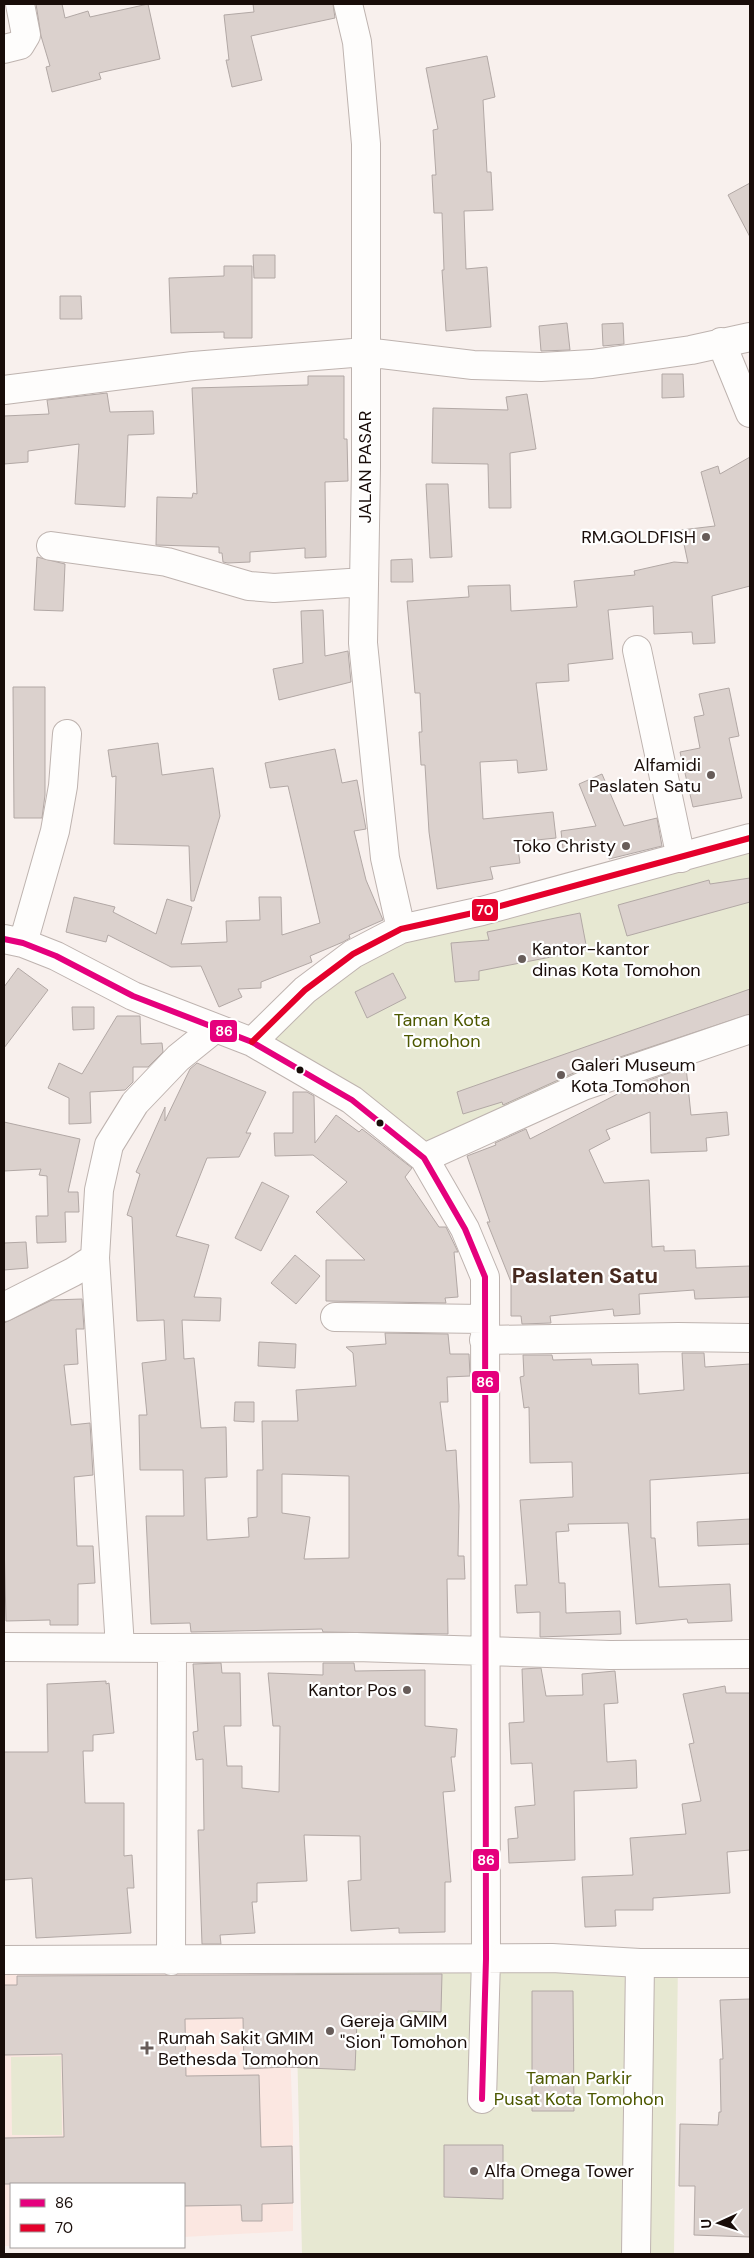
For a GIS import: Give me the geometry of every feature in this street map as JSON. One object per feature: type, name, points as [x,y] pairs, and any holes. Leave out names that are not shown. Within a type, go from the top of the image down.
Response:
[{"type":"street","points":[[4,49],[20,45],[26,35],[20,4]]},
{"type":"street","name":"JALAN PASAR","points":[[348,4],[358,42],[366,144],[363,643],[385,858],[401,929]]},
{"type":"street","points":[[4,390],[193,366],[364,352],[473,365],[541,367],[592,364],[691,350],[750,337]]},
{"type":"street","points":[[721,342],[750,413]]},
{"type":"street","points":[[52,546],[168,562],[249,586],[274,588],[364,582]]},
{"type":"street","points":[[637,650],[681,858]]},
{"type":"street","points":[[68,734],[63,786],[55,831],[13,941],[56,956],[133,996],[214,1029],[252,1042],[352,1100],[424,1158],[465,1230],[485,1277],[486,1959],[482,2099]]},
{"type":"street","points":[[252,1042],[314,984],[353,954],[401,929],[482,911],[750,838]]},
{"type":"street","points":[[120,1646],[95,1258],[99,1190],[109,1145],[135,1103],[178,1058],[214,1029]]},
{"type":"street","points":[[424,1158],[583,1086],[750,1029]]},
{"type":"street","points":[[4,1307],[73,1272],[95,1258]]},
{"type":"street","points":[[335,1317],[484,1330],[750,1338]]},
{"type":"street","points":[[4,1647],[356,1647],[610,1655],[750,1654]]},
{"type":"street","points":[[171,1961],[172,1648]]},
{"type":"street","points":[[4,1960],[171,1961],[552,1958],[640,1963],[750,1963]]},
{"type":"street","points":[[636,2254],[640,1963]]},
{"type":"shaded area","name":"Rumah Sakit GMIM Bethesda Tomohon","points":[[4,1964],[287,1965],[293,2131],[293,2231],[185,2237],[185,2183],[10,2183],[10,2246],[4,2246]]},
{"type":"green space","name":"Taman Kota Tomohon","points":[[750,850],[750,1029],[424,1158],[252,1042],[353,954]]},
{"type":"green space","name":"Taman Parkir Pusat Kota Tomohon","points":[[295,1960],[678,1963],[674,2254],[302,2254]]},
{"type":"green space","points":[[61,2056],[62,2135],[12,2135],[11,2057]]},
{"type":"building","points":[[36,4],[62,4],[65,18],[88,11],[90,17],[148,4],[160,59],[99,73],[101,79],[52,92],[46,67],[50,66],[41,36]]},
{"type":"building","points":[[253,4],[333,4],[335,18],[251,36],[262,80],[232,87],[226,60],[229,60],[224,15],[254,12]]},
{"type":"building","points":[[487,56],[495,97],[483,100],[487,172],[491,172],[493,210],[464,211],[466,269],[487,267],[491,327],[446,331],[442,270],[444,270],[442,213],[434,213],[432,175],[436,175],[433,130],[438,129],[426,68]]},
{"type":"building","points":[[750,183],[750,237],[728,195]]},
{"type":"building","points":[[253,255],[275,255],[275,278],[254,278]]},
{"type":"building","points":[[224,266],[252,266],[252,338],[224,338],[224,332],[171,333],[169,278],[224,276]]},
{"type":"building","points":[[60,296],[81,296],[82,319],[60,319]]},
{"type":"building","points":[[567,323],[570,350],[541,351],[539,326]]},
{"type":"building","points":[[623,323],[624,344],[603,346],[602,324]]},
{"type":"building","points":[[662,374],[683,374],[684,397],[662,398]]},
{"type":"building","points":[[308,376],[344,376],[344,439],[347,439],[348,481],[325,482],[326,557],[305,558],[305,548],[250,552],[250,562],[228,563],[223,562],[222,553],[219,553],[219,547],[156,545],[157,497],[192,498],[193,493],[197,494],[192,388],[308,385]]},
{"type":"building","points":[[107,393],[110,412],[153,411],[154,434],[128,435],[125,507],[75,504],[79,444],[28,451],[28,462],[4,464],[4,416],[49,414],[47,400]]},
{"type":"building","points":[[527,394],[536,449],[510,453],[511,508],[489,508],[488,464],[432,463],[433,408],[508,410],[506,397]]},
{"type":"building","points":[[750,457],[750,586],[712,596],[715,643],[693,644],[692,632],[654,634],[653,606],[608,610],[613,659],[568,664],[569,681],[536,683],[547,770],[518,773],[517,760],[480,762],[483,819],[553,812],[556,838],[517,842],[520,863],[490,867],[493,879],[437,889],[429,832],[425,765],[421,765],[419,732],[422,732],[420,693],[415,693],[407,601],[469,597],[468,586],[510,585],[511,611],[577,607],[574,581],[635,575],[634,571],[674,562],[688,563],[681,530],[715,526],[701,472],[718,466],[720,474]]},
{"type":"building","points":[[426,484],[448,484],[452,557],[430,558]]},
{"type":"building","points":[[37,557],[65,564],[63,611],[34,610]]},
{"type":"building","points":[[412,559],[413,582],[391,582],[391,560]]},
{"type":"building","points":[[323,610],[325,656],[348,651],[351,682],[279,700],[273,669],[303,663],[301,611]]},
{"type":"building","points":[[13,687],[45,687],[45,795],[42,818],[14,818]]},
{"type":"building","points":[[729,688],[739,736],[729,738],[742,798],[693,807],[680,752],[700,748],[694,717],[704,715],[699,694]]},
{"type":"building","points":[[158,743],[162,775],[213,768],[220,816],[194,901],[191,901],[189,846],[114,844],[116,776],[112,777],[108,750]]},
{"type":"building","points":[[335,749],[342,783],[357,780],[366,829],[354,831],[366,880],[383,920],[349,935],[350,938],[343,942],[310,956],[312,962],[261,982],[261,988],[238,989],[242,997],[219,1007],[201,966],[171,967],[108,935],[106,942],[66,932],[74,897],[115,907],[113,912],[156,934],[167,899],[192,907],[181,944],[227,942],[226,921],[260,920],[259,897],[281,897],[282,935],[320,923],[288,786],[270,788],[265,763]]},
{"type":"building","points":[[602,774],[624,826],[657,818],[662,846],[609,859],[606,843],[563,849],[561,831],[596,826],[579,784]]},
{"type":"building","points":[[750,878],[750,902],[627,936],[618,905],[709,880],[710,884]]},
{"type":"building","points":[[580,913],[587,950],[479,971],[479,980],[455,982],[451,943],[489,940],[487,932]]},
{"type":"building","points":[[18,968],[48,990],[4,1048],[4,987]]},
{"type":"building","points":[[393,973],[406,998],[367,1018],[355,992]]},
{"type":"building","points":[[750,989],[750,1014],[578,1071],[503,1105],[502,1102],[463,1114],[457,1092]]},
{"type":"building","points":[[72,1007],[94,1007],[94,1029],[73,1030]]},
{"type":"building","points":[[117,1016],[140,1016],[141,1044],[162,1043],[163,1052],[148,1067],[133,1067],[133,1082],[125,1090],[90,1092],[91,1123],[69,1124],[69,1098],[48,1088],[59,1063],[82,1074]]},
{"type":"building","points":[[197,1063],[266,1092],[246,1133],[251,1133],[239,1157],[207,1158],[176,1236],[209,1245],[194,1297],[221,1298],[220,1321],[182,1320],[184,1359],[194,1358],[201,1428],[226,1427],[227,1477],[205,1478],[207,1540],[249,1537],[248,1518],[257,1517],[257,1470],[263,1470],[262,1421],[298,1421],[296,1390],[356,1386],[353,1353],[346,1347],[386,1344],[385,1333],[448,1334],[450,1354],[469,1354],[470,1376],[447,1377],[448,1402],[440,1402],[446,1451],[456,1450],[459,1506],[458,1556],[464,1556],[465,1579],[447,1579],[448,1634],[323,1632],[322,1629],[191,1632],[190,1623],[151,1624],[146,1516],[184,1516],[183,1470],[140,1470],[139,1415],[147,1415],[142,1363],[166,1360],[164,1320],[137,1321],[132,1217],[127,1215],[140,1174],[136,1172],[165,1107],[165,1121],[190,1069]],"holes":[[[282,1474],[349,1476],[349,1558],[304,1559],[310,1517],[282,1513]]]},
{"type":"building","points":[[686,1067],[691,1115],[727,1112],[729,1135],[706,1138],[707,1151],[651,1153],[650,1112],[606,1130],[610,1139],[589,1150],[604,1183],[649,1180],[652,1247],[664,1246],[664,1251],[695,1250],[696,1268],[750,1266],[750,1297],[695,1299],[694,1290],[639,1294],[640,1314],[614,1316],[613,1309],[550,1316],[551,1323],[522,1324],[521,1316],[511,1316],[511,1282],[487,1222],[490,1222],[467,1156],[496,1145],[495,1143],[526,1129],[530,1139],[635,1085]]},
{"type":"building","points":[[293,1092],[307,1092],[314,1096],[315,1143],[336,1115],[359,1132],[362,1129],[412,1168],[405,1177],[439,1227],[446,1227],[458,1252],[454,1252],[458,1297],[445,1298],[446,1303],[326,1301],[326,1260],[365,1260],[316,1212],[347,1182],[313,1155],[275,1156],[274,1133],[293,1133]]},
{"type":"building","points":[[4,1122],[80,1139],[68,1192],[78,1192],[79,1212],[65,1212],[66,1242],[37,1243],[36,1216],[48,1216],[47,1176],[39,1175],[41,1169],[4,1171]]},
{"type":"building","points":[[262,1182],[289,1196],[261,1251],[235,1238]]},
{"type":"building","points":[[26,1242],[28,1268],[4,1270],[4,1243]]},
{"type":"building","points":[[295,1255],[320,1276],[296,1304],[271,1283]]},
{"type":"building","points":[[82,1299],[84,1329],[76,1329],[78,1364],[64,1365],[71,1425],[90,1423],[93,1475],[74,1477],[77,1546],[93,1546],[95,1583],[78,1584],[78,1625],[50,1625],[50,1620],[6,1621],[4,1323],[52,1300]]},
{"type":"building","points":[[259,1342],[296,1344],[295,1368],[258,1366]]},
{"type":"building","points":[[682,1353],[704,1353],[705,1367],[750,1364],[750,1473],[650,1480],[651,1538],[655,1538],[659,1587],[730,1584],[732,1621],[688,1623],[687,1619],[636,1624],[628,1523],[568,1524],[569,1531],[556,1532],[559,1583],[565,1583],[566,1613],[620,1611],[621,1634],[540,1637],[540,1612],[517,1613],[515,1585],[527,1585],[520,1500],[573,1497],[572,1462],[530,1463],[529,1407],[524,1408],[520,1377],[524,1376],[523,1355],[552,1355],[553,1360],[591,1359],[592,1365],[638,1364],[639,1394],[684,1390]]},
{"type":"building","points":[[235,1402],[254,1402],[254,1422],[234,1421]]},
{"type":"building","points":[[750,1519],[750,1544],[698,1546],[697,1522]]},
{"type":"building","points":[[221,1663],[222,1673],[240,1673],[241,1726],[224,1726],[227,1766],[242,1766],[242,1788],[279,1792],[280,1726],[273,1726],[268,1673],[323,1675],[323,1663],[354,1663],[355,1671],[425,1670],[425,1726],[457,1729],[455,1757],[451,1757],[455,1791],[443,1792],[451,1882],[445,1882],[445,1932],[399,1933],[399,1928],[351,1931],[348,1881],[361,1880],[360,1836],[304,1835],[307,1881],[257,1883],[257,1902],[252,1902],[255,1933],[220,1935],[221,1944],[202,1944],[198,1830],[204,1830],[203,1759],[196,1760],[193,1732],[198,1731],[193,1664]]},
{"type":"building","points":[[541,1668],[546,1696],[583,1695],[582,1674],[615,1671],[618,1703],[604,1704],[607,1762],[636,1760],[637,1788],[574,1791],[575,1860],[509,1863],[508,1839],[518,1838],[515,1807],[535,1805],[532,1763],[511,1764],[509,1723],[524,1722],[522,1669]]},
{"type":"building","points":[[106,1681],[106,1684],[109,1683],[114,1733],[93,1735],[93,1751],[83,1751],[85,1803],[124,1803],[124,1856],[132,1855],[134,1888],[127,1888],[131,1933],[36,1938],[32,1878],[4,1880],[4,1752],[48,1752],[47,1684]]},
{"type":"building","points":[[725,1686],[726,1693],[750,1693],[750,1850],[727,1852],[730,1893],[653,1898],[653,1910],[615,1910],[616,1926],[585,1927],[582,1877],[633,1875],[630,1838],[686,1834],[682,1804],[701,1801],[689,1744],[694,1743],[683,1694]]},
{"type":"building","name":"Rumah Sakit GMIM Bethesda Tomohon","points":[[442,1974],[441,2012],[408,2011],[408,2020],[357,2020],[355,2070],[285,2067],[244,2069],[243,2018],[185,2019],[186,2076],[259,2075],[261,2147],[292,2146],[293,2203],[262,2204],[262,2221],[242,2221],[241,2205],[185,2206],[185,2183],[4,2184],[4,2138],[64,2137],[62,2054],[4,2055],[4,1985],[17,1985],[17,1976]]},
{"type":"building","points":[[532,1991],[573,1991],[574,2111],[532,2111]]},
{"type":"building","points":[[750,1999],[750,2237],[694,2235],[695,2186],[679,2186],[680,2124],[718,2125],[719,2112],[721,2112],[720,2059],[723,2059],[720,2000]]},
{"type":"building","name":"Alfa Omega Tower","points":[[444,2145],[503,2145],[503,2199],[444,2197]]},
{"type":"transit line","name":"70","points":[[252,1042],[305,990],[353,954],[401,929],[482,911],[750,838]]},
{"type":"transit line","name":"86","points":[[4,939],[23,943],[56,956],[133,996],[252,1042],[352,1100],[424,1158],[465,1229],[485,1277],[486,1959],[482,2099]]},
{"type":"place","name":"RM.GOLDFISH","points":[[706,537]]},
{"type":"place","name":"Alfamidi Paslaten Satu","points":[[711,775]]},
{"type":"place","name":"Toko Christy","points":[[626,846]]},
{"type":"place","name":"Kantor-kantor dinas Kota Tomohon","points":[[522,959]]},
{"type":"place","name":"Galeri Museum Kota Tomohon","points":[[561,1075]]},
{"type":"place","name":"Kantor Pos","points":[[407,1690]]},
{"type":"place","name":"Gereja GMIM \"Sion\" Tomohon","points":[[330,2031]]},
{"type":"place","name":"Rumah Sakit GMIM Bethesda Tomohon","points":[[147,2048]]},
{"type":"place","name":"Alfa Omega Tower","points":[[474,2171]]},
{"type":"district","name":"Paslaten Satu","points":[[585,1275]]}]
